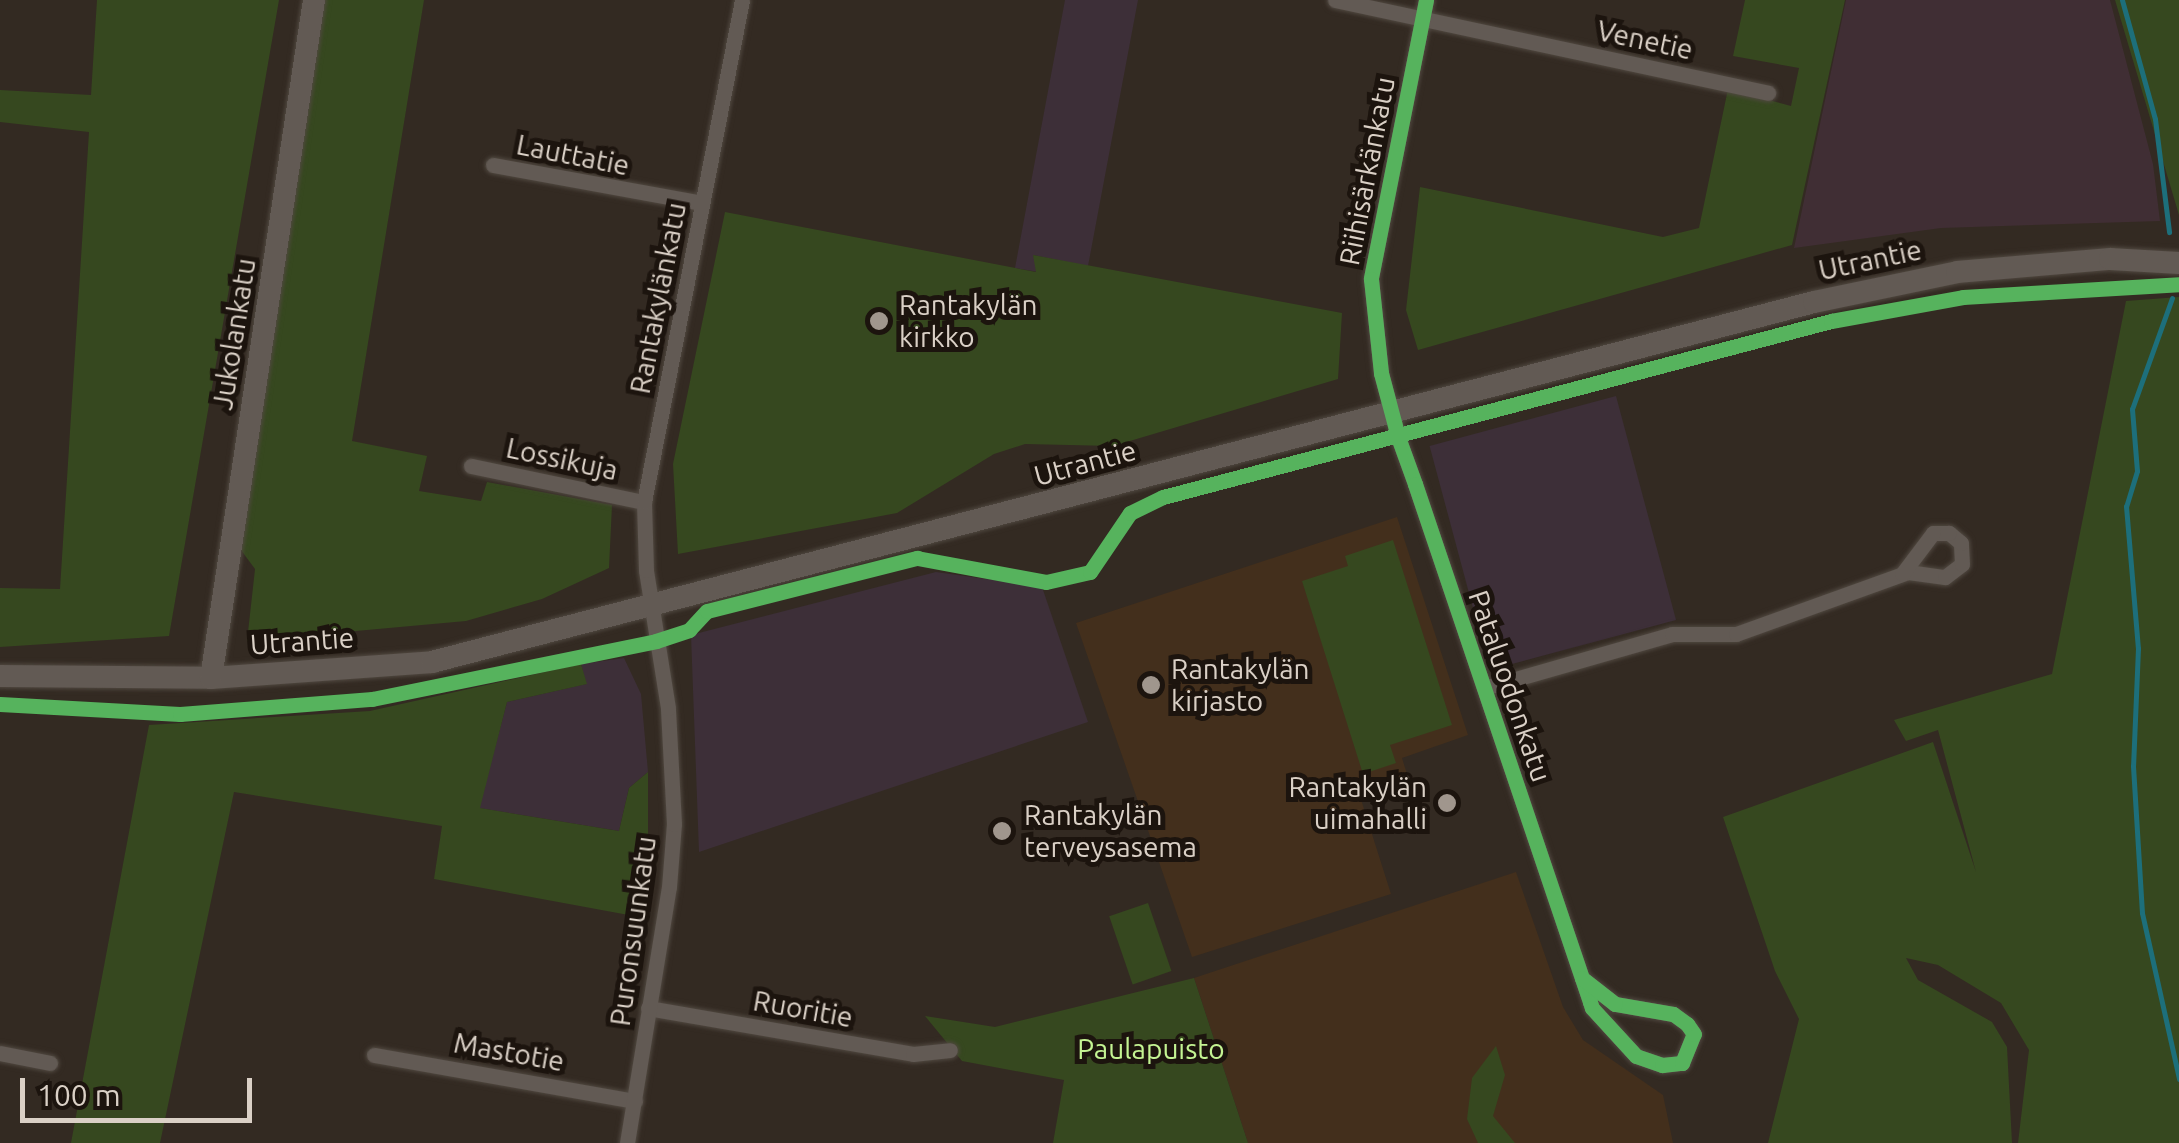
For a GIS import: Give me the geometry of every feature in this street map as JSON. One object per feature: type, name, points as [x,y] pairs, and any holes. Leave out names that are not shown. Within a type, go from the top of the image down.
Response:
[{"type":"main road","name":"Jukolankatu","points":[[211,678],[314,0]]},
{"type":"main road","name":"Utrantie","points":[[0,676],[211,678],[432,662],[1390,411],[1958,272],[2110,258],[2179,263]]},
{"type":"street","name":"Rantakylänkatu","points":[[652,607],[644,502],[742,0]]},
{"type":"street","name":"Venetie","points":[[1335,0],[1768,93]]},
{"type":"street","name":"Riihisärkänkatu","points":[[1390,411],[1370,314],[1371,279],[1426,0]]},
{"type":"street","name":"Lauttatie","points":[[493,165],[702,203]]},
{"type":"street","name":"Pataluodonkatu","points":[[1390,411],[1592,1008],[1624,1046],[1662,1065],[1682,1062],[1694,1034],[1687,1024],[1674,1014],[1615,1004],[1582,978]]},
{"type":"street","name":"Lossikuja","points":[[471,466],[644,502]]},
{"type":"street","points":[[1484,688],[1672,634],[1736,634],[1902,574],[1931,576],[1958,570],[1961,543],[1941,531],[1926,536],[1902,574]]},
{"type":"street","points":[[1918,550],[1931,576]]},
{"type":"street","name":"Puronsuunkatu","points":[[627,1143],[674,824],[668,708],[652,607]]},
{"type":"street","name":"Ruoritie","points":[[648,1008],[913,1054],[950,1050]]},
{"type":"street","points":[[0,1053],[50,1062]]},
{"type":"street","name":"Mastotie","points":[[374,1055],[635,1101]]},
{"type":"shaded area","points":[[1065,0],[1138,0],[1088,266],[1033,255],[1039,272],[1015,268]]},
{"type":"shaded area","points":[[1846,0],[2110,0],[2153,164],[2160,221],[1941,228],[1794,248]]},
{"type":"shaded area","points":[[1616,396],[1676,620],[1490,670],[1430,446]]},
{"type":"shaded area","points":[[1397,517],[1468,735],[1402,758],[1407,774],[1358,790],[1391,894],[1192,957],[1076,623]]},
{"type":"shaded area","points":[[936,572],[1042,587],[1088,722],[699,852],[691,635]]},
{"type":"shaded area","points":[[624,658],[641,694],[648,772],[629,788],[619,831],[479,808],[507,702],[586,684],[581,664]]},
{"type":"shaded area","points":[[1516,872],[1563,1007],[1583,1040],[1663,1095],[1673,1143],[1248,1143],[1194,978]]},
{"type":"green space","points":[[97,0],[279,0],[169,636],[0,647],[0,588],[60,589],[89,132],[0,122],[0,90],[91,95]]},
{"type":"green space","points":[[320,0],[424,0],[352,441],[427,456],[419,491],[481,501],[487,482],[612,505],[609,568],[542,599],[466,621],[247,641],[255,569],[238,546]]},
{"type":"green space","points":[[1745,0],[1845,0],[1792,245],[1418,350],[1406,310],[1420,187],[1663,237],[1699,228],[1728,89],[1791,106],[1799,68],[1733,56]]},
{"type":"green space","points":[[2115,0],[2179,0],[2179,215]]},
{"type":"green space","points":[[725,212],[1036,272],[1033,255],[1342,313],[1338,379],[1113,446],[1025,444],[994,454],[897,513],[678,554],[673,464]]},
{"type":"green space","points":[[2179,297],[2179,1143],[2018,1143],[2029,1050],[2001,1003],[1938,965],[1906,958],[1918,980],[1992,1022],[2007,1047],[2012,1143],[1768,1143],[1799,1019],[1775,971],[1723,817],[1933,742],[1976,872],[1938,730],[1906,741],[1894,720],[2052,674],[2126,301]]},
{"type":"green space","points":[[1393,540],[1452,725],[1390,745],[1396,763],[1363,774],[1302,581],[1348,566],[1345,556]]},
{"type":"green space","points":[[581,664],[587,684],[507,702],[480,808],[619,831],[629,788],[648,772],[648,835],[634,916],[434,879],[442,826],[234,792],[160,1143],[71,1143],[149,725],[370,711]]},
{"type":"green space","points":[[1148,903],[1171,971],[1133,984],[1109,916]]},
{"type":"green space","name":"Paulapuisto","points":[[1194,978],[1248,1143],[1053,1143],[1064,1080],[962,1061],[925,1016],[995,1027]]},
{"type":"green space","points":[[1496,1046],[1505,1075],[1493,1116],[1515,1143],[1478,1143],[1467,1119],[1472,1078]]},
{"type":"waterway","points":[[2122,0],[2155,119],[2169,232]]},
{"type":"waterway","points":[[2172,298],[2132,409],[2137,471],[2126,506],[2138,648],[2133,766],[2142,913],[2179,1079]]},
{"type":"cycle path","points":[[1426,0],[1371,279],[1381,373],[1398,437],[1592,1008],[1636,1056],[1662,1065],[1682,1063],[1694,1034],[1687,1024],[1673,1014],[1615,1004],[1582,978]]},
{"type":"cycle path","points":[[0,704],[180,714],[372,699],[656,641],[689,630],[707,611],[917,558],[1046,582],[1090,572],[1130,513],[1163,497],[1831,321],[1963,297],[2179,284]]},
{"type":"place","name":"Rantakylän kirkko","points":[[879,321]]},
{"type":"place","name":"Rantakylän kirjasto","points":[[1151,685]]},
{"type":"place","name":"Rantakylän uimahalli","points":[[1447,803]]},
{"type":"place","name":"Rantakylän terveysasema","points":[[1002,831]]}]
